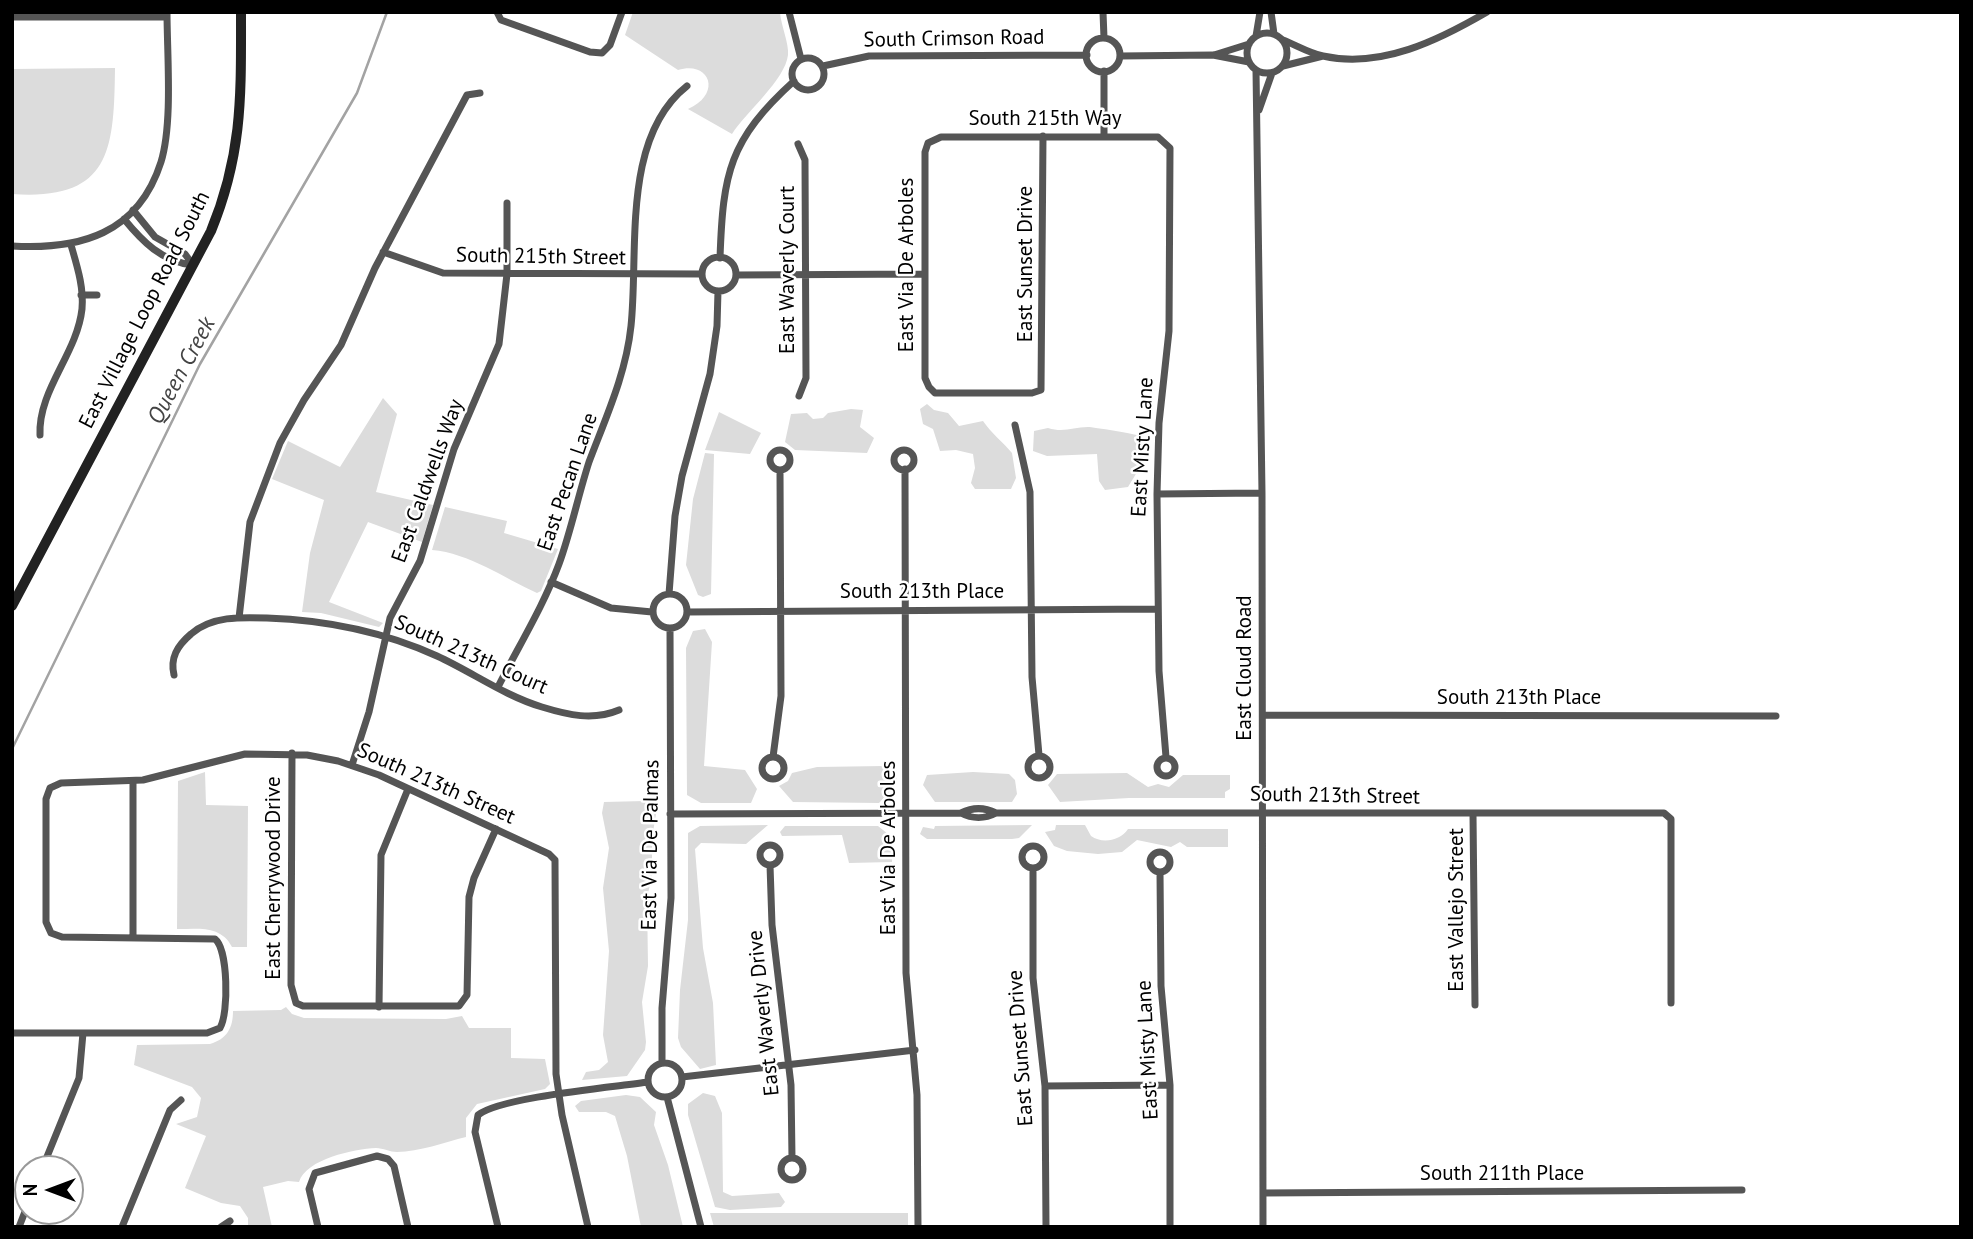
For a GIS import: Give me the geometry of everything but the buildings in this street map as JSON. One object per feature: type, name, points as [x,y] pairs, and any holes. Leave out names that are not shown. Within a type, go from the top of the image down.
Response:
[{"type":"street","name":"East Village Loop Road South","points":[[12,606],[211,231],[234,165],[242,101],[242,12]]},
{"type":"street","points":[[497,12],[501,20],[590,52],[602,52],[610,45],[622,12]]},
{"type":"street","points":[[789,12],[801,59],[793,67],[794,81],[801,88],[816,88],[823,81],[823,66]]},
{"type":"street","points":[[1104,12],[1104,38]]},
{"type":"street","points":[[1213,55],[1249,44],[1256,36],[1260,12]]},
{"type":"street","points":[[1270,12],[1274,34]]},
{"type":"street","points":[[1120,56],[1213,55],[1249,62],[1256,70],[1272,73],[1283,66],[1324,56],[1358,58],[1413,48],[1443,37],[1487,12]]},
{"type":"street","points":[[12,17],[167,15],[166,130],[162,161],[149,190],[133,211],[102,234],[71,245],[49,248],[12,246]]},
{"type":"street","points":[[1256,36],[1274,34],[1324,56]]},
{"type":"street","points":[[1104,38],[1117,45],[1120,56],[1113,68],[1104,71],[1090,65],[1087,55],[1093,41],[1104,38]]},
{"type":"street","points":[[1283,40],[1287,55],[1283,66]]},
{"type":"street","points":[[1249,44],[1249,62]]},
{"type":"street","name":"South Crimson Road","points":[[801,59],[816,59],[823,66],[869,56],[1087,55]]},
{"type":"street","name":"East Cloud Road","points":[[1256,70],[1259,110],[1262,493],[1263,1227]]},
{"type":"street","points":[[1104,71],[1104,136]]},
{"type":"street","name":"East Cloud Road","points":[[1259,110],[1272,73]]},
{"type":"street","points":[[720,258],[723,190],[734,154],[753,122],[794,81]]},
{"type":"street","name":"East Pecan Lane","points":[[498,687],[551,582],[575,515],[583,481],[620,379],[629,336],[637,195],[643,165],[668,101],[687,86]]},
{"type":"street","points":[[239,618],[246,546],[266,477],[292,420],[354,322],[383,252],[467,95],[480,93]]},
{"type":"street","name":"East Sunset Drive","points":[[929,387],[935,393],[1032,393],[1041,390],[1043,136]]},
{"type":"street","name":"South 215th Way","points":[[928,144],[940,137],[1104,136],[1158,137],[1164,141]]},
{"type":"street","name":"East Misty Lane","points":[[1164,141],[1170,148],[1170,287],[1157,445],[1157,610],[1166,757]]},
{"type":"street","name":"East Waverly Court","points":[[797,144],[805,160],[806,275],[806,378],[799,396]]},
{"type":"street","name":"East Via De Arboles","points":[[928,144],[925,152],[925,378],[929,387]]},
{"type":"street","name":"East Caldwells Way","points":[[352,765],[369,712],[384,635],[420,561],[453,449],[496,353],[504,319],[507,203]]},
{"type":"street","points":[[133,211],[155,237],[185,254],[193,265]]},
{"type":"street","points":[[124,219],[158,253],[180,264],[193,265]]},
{"type":"street","points":[[40,435],[39,416],[75,337],[82,310],[71,245]]},
{"type":"street","name":"South 215th Street","points":[[383,252],[443,273],[702,274]]},
{"type":"street","points":[[720,258],[729,261],[736,275],[728,289],[718,291],[709,288],[702,274],[706,264],[720,258]]},
{"type":"street","points":[[736,275],[925,274]]},
{"type":"street","points":[[669,594],[675,516],[682,476],[710,374],[716,338],[718,291]]},
{"type":"street","points":[[81,295],[97,295]]},
{"type":"street","points":[[1015,425],[1030,492],[1031,677],[1039,755]]},
{"type":"street","name":"East Via De Arboles","points":[[905,469],[907,982],[915,1050],[918,1227]]},
{"type":"street","points":[[773,757],[781,696],[780,470]]},
{"type":"street","points":[[1157,494],[1262,493]]},
{"type":"street","points":[[551,582],[597,604],[652,612]]},
{"type":"street","points":[[652,612],[656,601],[669,594]]},
{"type":"street","points":[[652,612],[660,625],[670,628],[682,623],[687,612],[683,601],[669,594]]},
{"type":"street","name":"South 213th Place","points":[[687,612],[1157,610]]},
{"type":"street","name":"South 213th Court","points":[[174,675],[174,653],[188,636],[211,622],[239,618],[325,622],[384,635],[437,656],[525,701],[572,715],[596,717],[619,710]]},
{"type":"street","name":"East Via De Palmas","points":[[663,1063],[662,1008],[671,898],[670,628]]},
{"type":"street","name":"South 213th Place","points":[[1263,715],[1776,716]]},
{"type":"street","name":"South 213th Street","points":[[133,938],[62,937],[51,933],[46,922],[46,799],[50,788],[61,783],[155,778],[228,756],[292,752],[352,765],[496,829],[549,854],[555,860],[558,1095]]},
{"type":"street","name":"East Cherrywood Drive","points":[[292,752],[291,985],[296,1003],[310,1007],[379,1007]]},
{"type":"street","points":[[12,1033],[207,1032],[219,1028],[225,1016],[224,950],[219,942],[209,938],[133,938],[133,781]]},
{"type":"street","points":[[408,789],[381,855],[379,1007],[452,1008],[465,1000],[469,897],[474,878],[496,829]]},
{"type":"street","name":"South 213th Street","points":[[670,814],[961,813],[969,809],[987,809],[996,813],[1664,813],[1671,819],[1671,1003]]},
{"type":"street","name":"East Vallejo Street","points":[[1474,814],[1475,1005]]},
{"type":"street","name":"East Waverly Drive","points":[[770,865],[772,925],[789,1065],[792,1158]]},
{"type":"street","name":"East Sunset Drive","points":[[1033,868],[1033,978],[1045,1086],[1045,1227]]},
{"type":"street","name":"East Misty Lane","points":[[1160,872],[1161,986],[1170,1085],[1170,1227]]},
{"type":"street","points":[[48,1155],[79,1078],[83,1033]]},
{"type":"street","points":[[682,1077],[915,1050]]},
{"type":"street","points":[[663,1063],[673,1064],[682,1077],[678,1090],[667,1097],[657,1095],[648,1082],[650,1071],[663,1063]]},
{"type":"street","points":[[498,1227],[475,1132],[478,1115],[490,1109],[558,1095],[648,1082]]},
{"type":"street","points":[[1045,1086],[1170,1085]]},
{"type":"street","points":[[558,1095],[589,1227]]},
{"type":"street","points":[[667,1097],[701,1227]]},
{"type":"street","points":[[122,1227],[170,1110],[181,1100]]},
{"type":"street","points":[[318,1227],[309,1189],[310,1179],[319,1171],[377,1156],[388,1159],[394,1166],[408,1227]]},
{"type":"street","name":"South 211th Place","points":[[1263,1193],[1742,1190]]},
{"type":"street","points":[[221,1227],[230,1222]]},
{"type":"shaded area","points":[[633,12],[780,12],[788,50],[785,65],[773,85],[732,134],[688,109],[706,95],[708,80],[704,74],[689,68],[678,70],[625,35]]},
{"type":"shaded area","points":[[115,68],[108,146],[100,164],[88,179],[70,189],[45,194],[12,194],[12,69]]},
{"type":"shaded area","points":[[383,398],[397,414],[376,492],[433,505],[422,542],[368,522],[329,602],[383,623],[379,627],[321,613],[302,612],[310,553],[324,500],[272,479],[288,441],[340,467]]},
{"type":"shaded area","points":[[927,404],[934,410],[948,413],[959,426],[983,421],[1012,453],[1016,478],[1011,489],[975,489],[971,483],[975,468],[973,454],[956,450],[940,451],[933,429],[923,424],[920,409]]},
{"type":"shaded area","points":[[851,409],[863,410],[860,427],[874,438],[867,453],[795,450],[785,442],[791,414],[807,413],[813,419]]},
{"type":"shaded area","points":[[719,412],[761,433],[750,454],[705,450]]},
{"type":"shaded area","points":[[1092,427],[1140,436],[1142,464],[1128,487],[1105,490],[1099,481],[1097,454],[1047,456],[1033,451],[1034,431],[1048,428],[1064,430]]},
{"type":"shaded area","points":[[705,453],[714,454],[711,594],[703,597],[698,595],[686,565],[693,499]]},
{"type":"shaded area","points":[[445,507],[507,521],[504,533],[558,549],[541,591],[537,593],[459,556],[432,550]]},
{"type":"shaded area","points":[[705,629],[712,642],[704,766],[745,770],[757,789],[751,803],[701,803],[687,795],[686,648],[693,631]]},
{"type":"shaded area","points":[[817,767],[896,767],[897,784],[879,803],[793,802],[779,786],[788,781],[792,773]]},
{"type":"shaded area","points":[[205,772],[206,805],[248,806],[247,947],[232,947],[222,935],[208,930],[177,929],[178,781]]},
{"type":"shaded area","points":[[973,772],[1009,774],[1015,780],[1017,794],[1012,802],[935,802],[923,785],[927,775]]},
{"type":"shaded area","points":[[1127,773],[1148,787],[1158,784],[1169,787],[1183,775],[1230,775],[1230,789],[1225,792],[1225,798],[1129,798],[1060,802],[1048,785],[1057,774]]},
{"type":"shaded area","points":[[604,802],[652,803],[656,814],[652,838],[652,877],[647,897],[648,966],[642,1002],[645,1050],[627,1076],[582,1080],[586,1072],[599,1070],[608,1062],[603,1035],[609,951],[603,888],[609,848],[602,813]]},
{"type":"shaded area","points":[[768,825],[746,844],[701,843],[695,849],[703,948],[713,1003],[716,1065],[700,1069],[681,1047],[678,1038],[688,920],[688,833],[700,826]]},
{"type":"shaded area","points":[[1032,825],[1019,838],[1012,839],[927,839],[920,834],[923,827],[934,829],[935,826]]},
{"type":"shaded area","points":[[1056,825],[1085,825],[1091,836],[1105,840],[1116,839],[1128,829],[1228,829],[1228,847],[1187,847],[1180,842],[1171,847],[1137,840],[1122,852],[1098,854],[1067,851],[1054,846],[1045,832],[1055,830]]},
{"type":"shaded area","points":[[785,826],[878,826],[893,838],[892,862],[849,863],[842,835],[782,836],[780,832]]},
{"type":"shaded area","points":[[286,1007],[292,1014],[304,1018],[446,1019],[462,1016],[469,1028],[511,1028],[511,1058],[545,1059],[550,1084],[545,1089],[477,1104],[466,1118],[466,1137],[405,1152],[376,1148],[356,1150],[321,1161],[303,1174],[299,1182],[288,1181],[263,1187],[272,1227],[248,1227],[248,1218],[240,1206],[221,1203],[185,1188],[206,1136],[176,1124],[197,1117],[201,1098],[192,1087],[134,1065],[137,1045],[210,1044],[228,1032],[233,1011],[281,1010]]},
{"type":"shaded area","points":[[703,1093],[715,1096],[722,1113],[723,1192],[732,1196],[779,1193],[785,1202],[781,1207],[730,1210],[715,1207],[688,1115],[688,1104]]},
{"type":"shaded area","points":[[626,1095],[640,1097],[656,1112],[654,1125],[668,1165],[683,1227],[641,1227],[627,1156],[615,1116],[606,1112],[579,1112],[575,1106],[581,1101]]},
{"type":"shaded area","points":[[710,1213],[908,1213],[908,1227],[714,1227]]},
{"type":"waterway","name":"Queen Creek","points":[[12,749],[200,364],[357,93],[387,12]]}]
